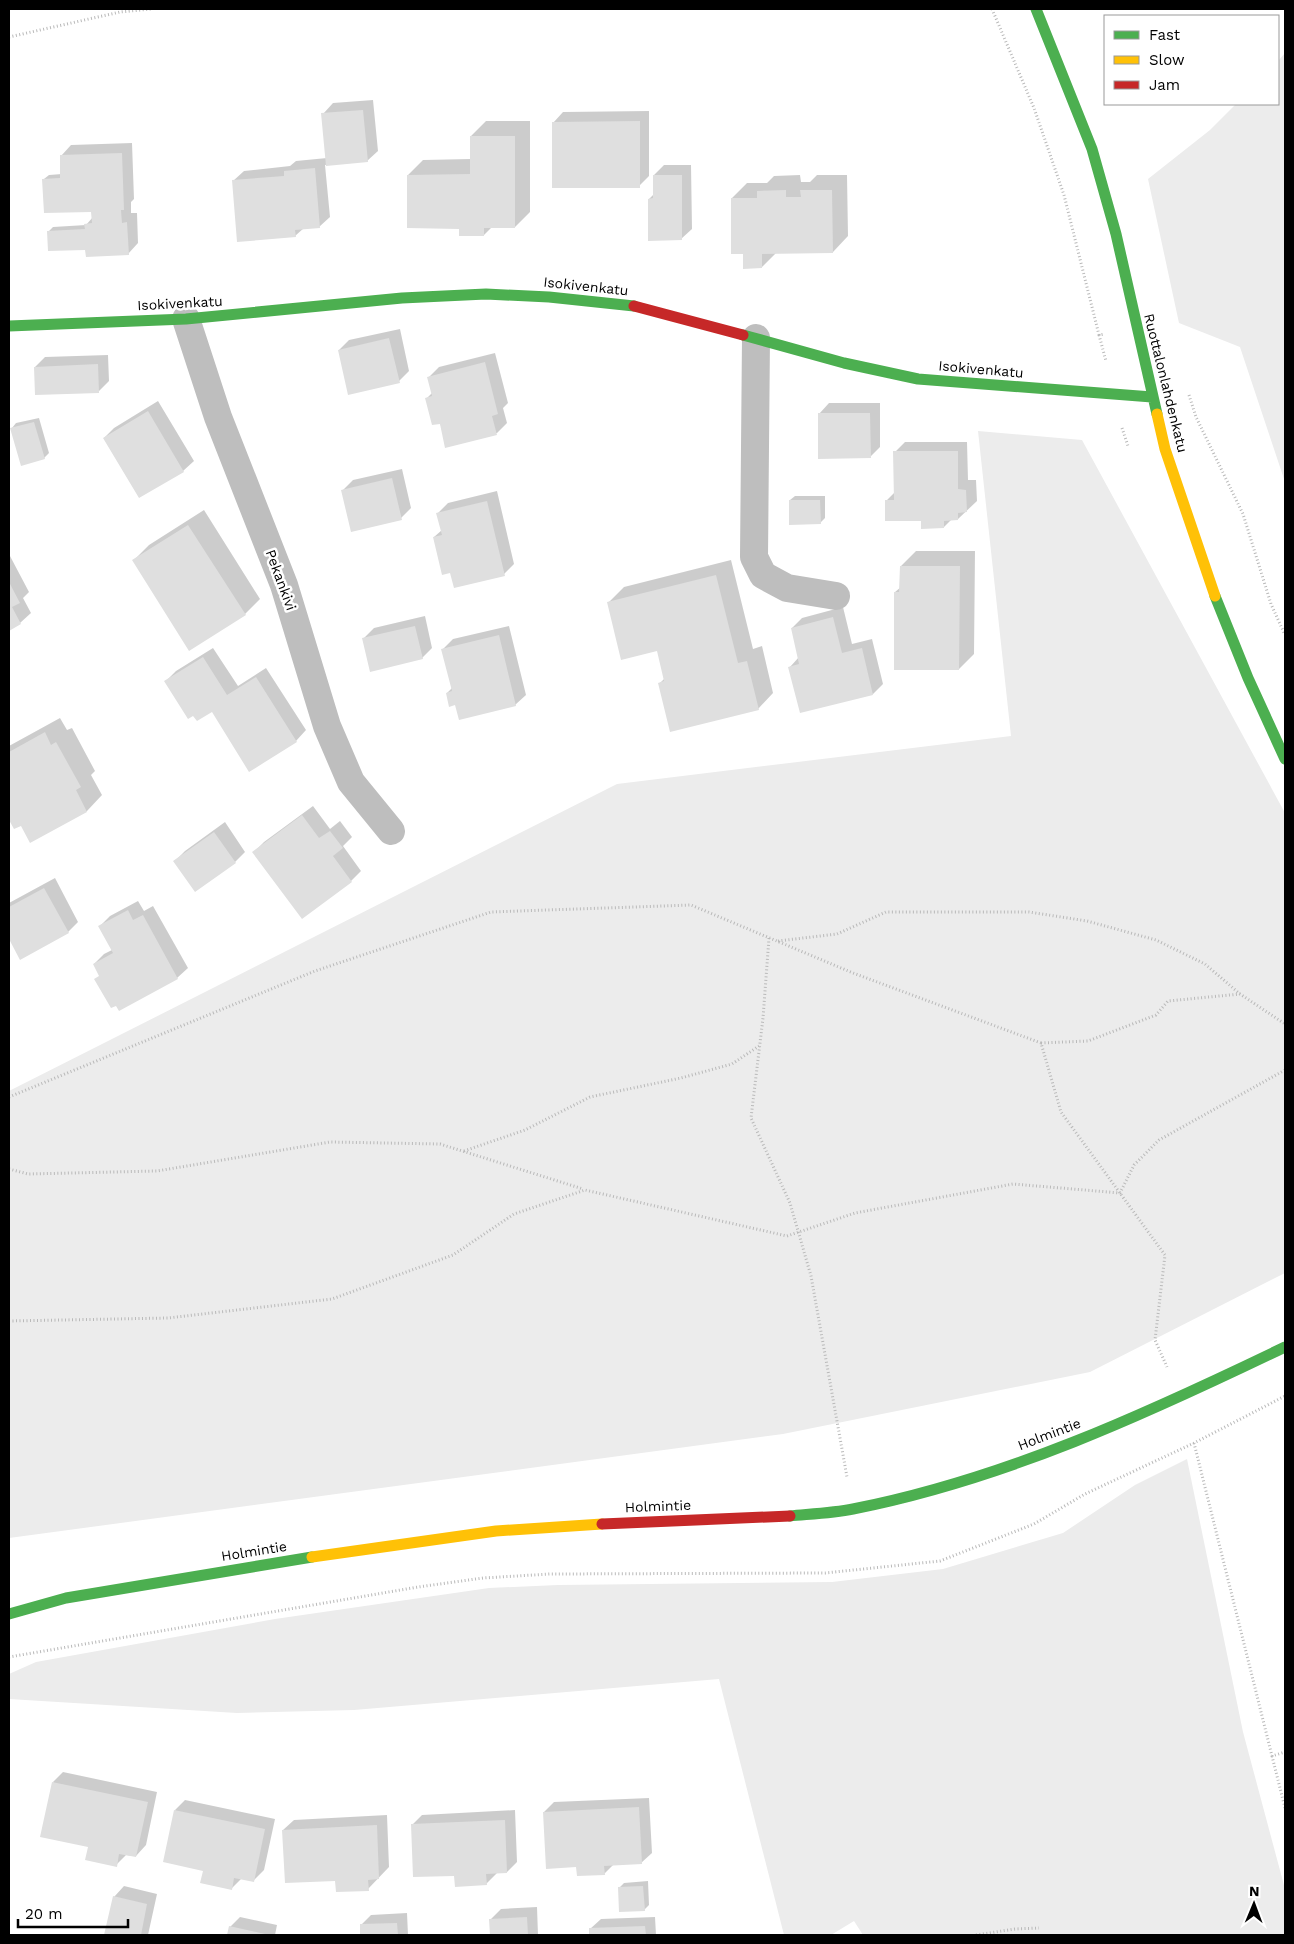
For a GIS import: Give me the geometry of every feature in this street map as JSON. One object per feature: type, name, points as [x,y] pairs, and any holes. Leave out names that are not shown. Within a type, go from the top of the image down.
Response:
[{"type":"street","name":"Ruottalonlahdenkatu","points":[[1036,9],[1092,149],[1116,234],[1165,449],[1216,598],[1248,678],[1285,759]]},
{"type":"street","name":"Isokivenkatu","points":[[9,326],[186,318],[402,298],[486,294],[549,297],[642,307],[844,363],[918,379],[1152,398]]},
{"type":"street","name":"Pekankivi","points":[[186,318],[218,417],[284,585],[327,726],[351,782],[391,831]]},
{"type":"street","points":[[756,338],[754,556],[763,575],[787,588],[836,596]]},
{"type":"street","name":"Holmintie","points":[[9,1614],[75,1597],[283,1562],[496,1531],[627,1522],[788,1516],[852,1509],[949,1486],[1054,1450],[1181,1397],[1285,1347]]},
{"type":"path","points":[[9,37],[120,12],[151,9]]},
{"type":"path","points":[[992,9],[1034,108],[1064,195],[1099,335],[1137,330]]},
{"type":"path","points":[[1187,389],[1196,417],[1243,514],[1271,604],[1285,635]]},
{"type":"path","points":[[9,1097],[315,971],[490,912],[690,905],[853,973],[1041,1043],[1088,1041],[1156,1015],[1168,1001],[1240,994]]},
{"type":"path","points":[[777,941],[837,934],[886,912],[1029,912],[1087,921],[1156,940],[1205,964],[1240,994],[1285,1024]]},
{"type":"path","points":[[769,938],[751,1118],[790,1203],[811,1276],[852,1509]]},
{"type":"path","points":[[1041,1043],[1060,1112],[1165,1255],[1155,1340],[1181,1397]]},
{"type":"path","points":[[463,1152],[525,1130],[590,1097],[681,1078],[732,1064],[759,1045]]},
{"type":"path","points":[[1120,1193],[1134,1165],[1159,1140],[1285,1070]]},
{"type":"path","points":[[9,1169],[28,1174],[157,1171],[330,1142],[440,1144],[585,1190],[787,1236],[855,1213],[1013,1184],[1120,1193]]},
{"type":"path","points":[[9,1321],[168,1318],[332,1299],[453,1255],[514,1214],[585,1190]]},
{"type":"path","points":[[9,1657],[483,1578],[550,1574],[825,1573],[940,1561],[1034,1524],[1085,1494],[1194,1443],[1285,1396]]},
{"type":"path","points":[[1194,1443],[1285,1808]]},
{"type":"path","points":[[1272,1756],[1285,1752]]},
{"type":"path","points":[[976,1935],[1015,1929],[1039,1928]]},
{"type":"shaded area","points":[[1285,53],[1285,482],[1240,347],[1179,323],[1148,179],[1210,130],[1235,105],[1279,105],[1279,60]]},
{"type":"shaded area","points":[[978,431],[1082,440],[1285,813],[1285,1273],[1090,1372],[783,1434],[9,1538],[9,1091],[617,784],[1011,736]]},
{"type":"shaded area","points":[[1187,1459],[1243,1732],[1285,1889],[1285,1935],[863,1935],[854,1921],[831,1935],[784,1935],[719,1679],[354,1710],[237,1713],[9,1699],[9,1674],[36,1662],[275,1619],[489,1588],[558,1585],[832,1582],[943,1569],[1063,1533],[1135,1485]]},
{"type":"building","points":[[363,110],[368,162],[326,166],[321,113]]},
{"type":"building","points":[[640,121],[640,188],[552,188],[552,122]]},
{"type":"building","points":[[470,136],[515,136],[515,228],[484,228],[484,236],[459,236],[459,229],[407,228],[407,175],[470,174]]},
{"type":"building","points":[[122,153],[124,210],[121,210],[122,223],[127,222],[129,255],[86,257],[85,250],[48,251],[47,231],[85,229],[84,224],[92,223],[91,212],[44,213],[42,179],[60,178],[60,155]]},
{"type":"building","points":[[315,168],[320,228],[295,230],[296,237],[237,242],[232,180],[284,176],[284,171]]},
{"type":"building","points":[[653,175],[682,175],[682,240],[648,241],[648,199],[653,198]]},
{"type":"building","points":[[786,190],[786,197],[801,197],[800,190],[832,190],[833,253],[762,254],[762,268],[743,269],[743,254],[731,254],[731,198],[757,198],[757,191]]},
{"type":"building","points":[[389,338],[400,383],[348,395],[338,350]]},
{"type":"building","points":[[485,362],[498,414],[492,416],[497,435],[445,448],[440,424],[432,425],[425,398],[432,396],[427,377]]},
{"type":"building","points":[[98,364],[99,393],[35,395],[34,367]]},
{"type":"building","points":[[148,411],[184,472],[139,498],[103,438]]},
{"type":"building","points":[[818,413],[870,413],[871,458],[818,459]]},
{"type":"building","points":[[34,422],[45,459],[21,466],[10,428]]},
{"type":"building","points":[[893,451],[958,451],[958,489],[966,490],[967,512],[958,513],[958,520],[944,521],[944,528],[921,529],[921,521],[885,521],[885,500],[894,500]]},
{"type":"building","points":[[392,478],[402,520],[351,532],[341,490]]},
{"type":"building","points":[[789,500],[820,500],[821,524],[789,525]]},
{"type":"building","points":[[487,501],[505,576],[454,588],[450,573],[442,575],[433,537],[442,535],[436,513]]},
{"type":"building","points":[[188,525],[246,615],[189,651],[132,560]]},
{"type":"building","points":[[900,566],[960,566],[959,670],[894,670],[894,592],[899,592]]},
{"type":"building","points":[[716,575],[738,663],[747,661],[759,710],[670,732],[658,683],[664,681],[657,651],[621,660],[607,602]]},
{"type":"building","points":[[9,582],[20,603],[12,607],[21,624],[9,631]]},
{"type":"building","points":[[833,617],[842,653],[862,648],[873,695],[800,713],[788,667],[799,664],[791,628]]},
{"type":"building","points":[[415,626],[423,659],[370,672],[362,638]]},
{"type":"building","points":[[499,635],[516,706],[459,720],[455,705],[449,707],[446,693],[452,691],[441,649]]},
{"type":"building","points":[[203,657],[227,695],[256,677],[297,742],[249,772],[212,712],[197,721],[193,716],[188,719],[164,681]]},
{"type":"building","points":[[45,732],[51,745],[56,742],[81,787],[76,790],[87,812],[30,843],[21,826],[14,829],[9,820],[9,752]]},
{"type":"building","points":[[302,815],[319,838],[330,831],[343,848],[333,856],[352,882],[302,919],[252,852]]},
{"type":"building","points":[[214,832],[236,863],[195,892],[173,861]]},
{"type":"building","points":[[44,888],[69,933],[20,960],[9,939],[9,907]]},
{"type":"building","points":[[128,910],[133,920],[143,915],[178,979],[119,1011],[116,1006],[111,1008],[94,979],[99,976],[93,964],[113,953],[98,926]]},
{"type":"building","points":[[52,1782],[148,1802],[136,1857],[119,1854],[117,1867],[85,1860],[88,1847],[40,1837]]},
{"type":"building","points":[[639,1807],[642,1864],[604,1866],[605,1875],[577,1876],[576,1867],[546,1869],[543,1812]]},
{"type":"building","points":[[174,1810],[265,1829],[254,1882],[234,1878],[232,1890],[200,1883],[203,1871],[163,1862]]},
{"type":"building","points":[[505,1820],[507,1873],[486,1874],[487,1885],[455,1887],[454,1876],[413,1877],[411,1824]]},
{"type":"building","points":[[377,1825],[379,1879],[368,1880],[369,1891],[336,1892],[335,1881],[285,1883],[282,1830]]},
{"type":"building","points":[[643,1886],[645,1911],[619,1912],[618,1887]]},
{"type":"building","points":[[113,1896],[147,1904],[141,1935],[104,1935]]},
{"type":"building","points":[[527,1917],[528,1935],[490,1935],[489,1919]]},
{"type":"building","points":[[397,1923],[398,1935],[360,1935],[360,1924]]},
{"type":"building","points":[[229,1926],[265,1934],[265,1935],[227,1935]]},
{"type":"building","points":[[645,1926],[646,1935],[589,1935],[589,1928]]},
{"type":"traffic: fast","points":[[1036,9],[1092,149],[1116,234],[1157,414]]},
{"type":"traffic: fast","points":[[9,326],[186,319],[402,298],[486,294],[549,297],[634,306]]},
{"type":"traffic: fast","points":[[743,335],[844,363],[918,379],[1152,397]]},
{"type":"traffic: fast","points":[[1215,596],[1248,678],[1285,759]]},
{"type":"traffic: fast","points":[[790,1516],[845,1510],[910,1496],[1020,1462],[1127,1420],[1285,1347]]},
{"type":"traffic: fast","points":[[9,1614],[66,1598],[312,1557]]},
{"type":"traffic: slow","points":[[1157,414],[1165,449],[1215,596]]},
{"type":"traffic: slow","points":[[312,1557],[496,1531],[602,1524]]},
{"type":"traffic: jam","points":[[634,306],[743,335]]},
{"type":"traffic: jam","points":[[602,1524],[790,1516]]}]
